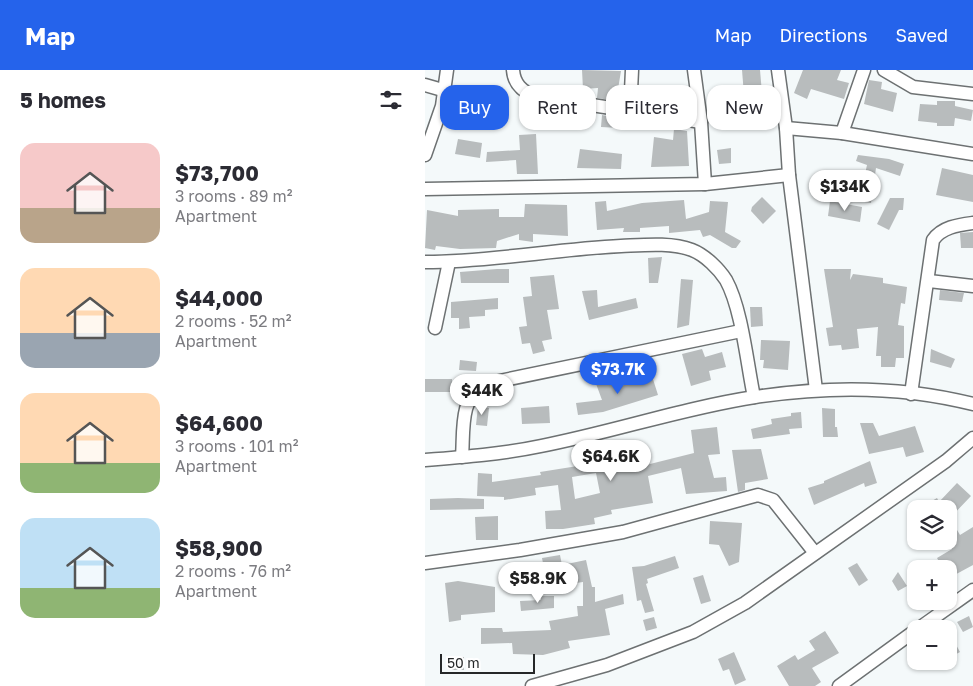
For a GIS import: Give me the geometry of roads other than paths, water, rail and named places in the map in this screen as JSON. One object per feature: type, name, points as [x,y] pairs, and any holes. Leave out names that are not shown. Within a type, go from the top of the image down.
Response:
[{"type":"street","points":[[446,85],[447,70]]},
{"type":"street","points":[[513,70],[514,78],[519,86],[535,96],[606,108]]},
{"type":"street","points":[[631,85],[632,70]]},
{"type":"street","points":[[694,70],[701,122],[705,184]]},
{"type":"street","points":[[779,70],[789,175],[816,390]]},
{"type":"street","points":[[842,133],[864,70]]},
{"type":"street","points":[[884,70],[913,87],[973,94]]},
{"type":"street","points":[[425,85],[440,89]]},
{"type":"street","points":[[425,155],[440,109]]},
{"type":"street","points":[[697,121],[701,122]]},
{"type":"street","points":[[786,128],[842,133],[973,154]]},
{"type":"street","points":[[425,189],[705,184],[789,175]]},
{"type":"street","points":[[911,394],[929,281],[932,246],[935,237],[952,227],[973,223]]},
{"type":"street","points":[[425,262],[449,262],[573,248],[651,245],[693,250],[719,270],[733,295],[754,397]]},
{"type":"street","points":[[435,328],[449,262]]},
{"type":"street","points":[[929,281],[973,286]]},
{"type":"street","points":[[462,457],[467,403],[472,393],[485,384],[741,331]]},
{"type":"street","points":[[425,460],[543,446],[754,397],[816,390],[861,389],[911,394],[973,404]]},
{"type":"street","points":[[532,686],[607,666],[693,632],[745,603],[946,461],[973,438]]},
{"type":"street","points":[[425,563],[520,550],[623,532],[758,495],[773,500],[815,553]]},
{"type":"street","points":[[930,620],[973,590]]},
{"type":"street","points":[[839,686],[907,636]]}]
